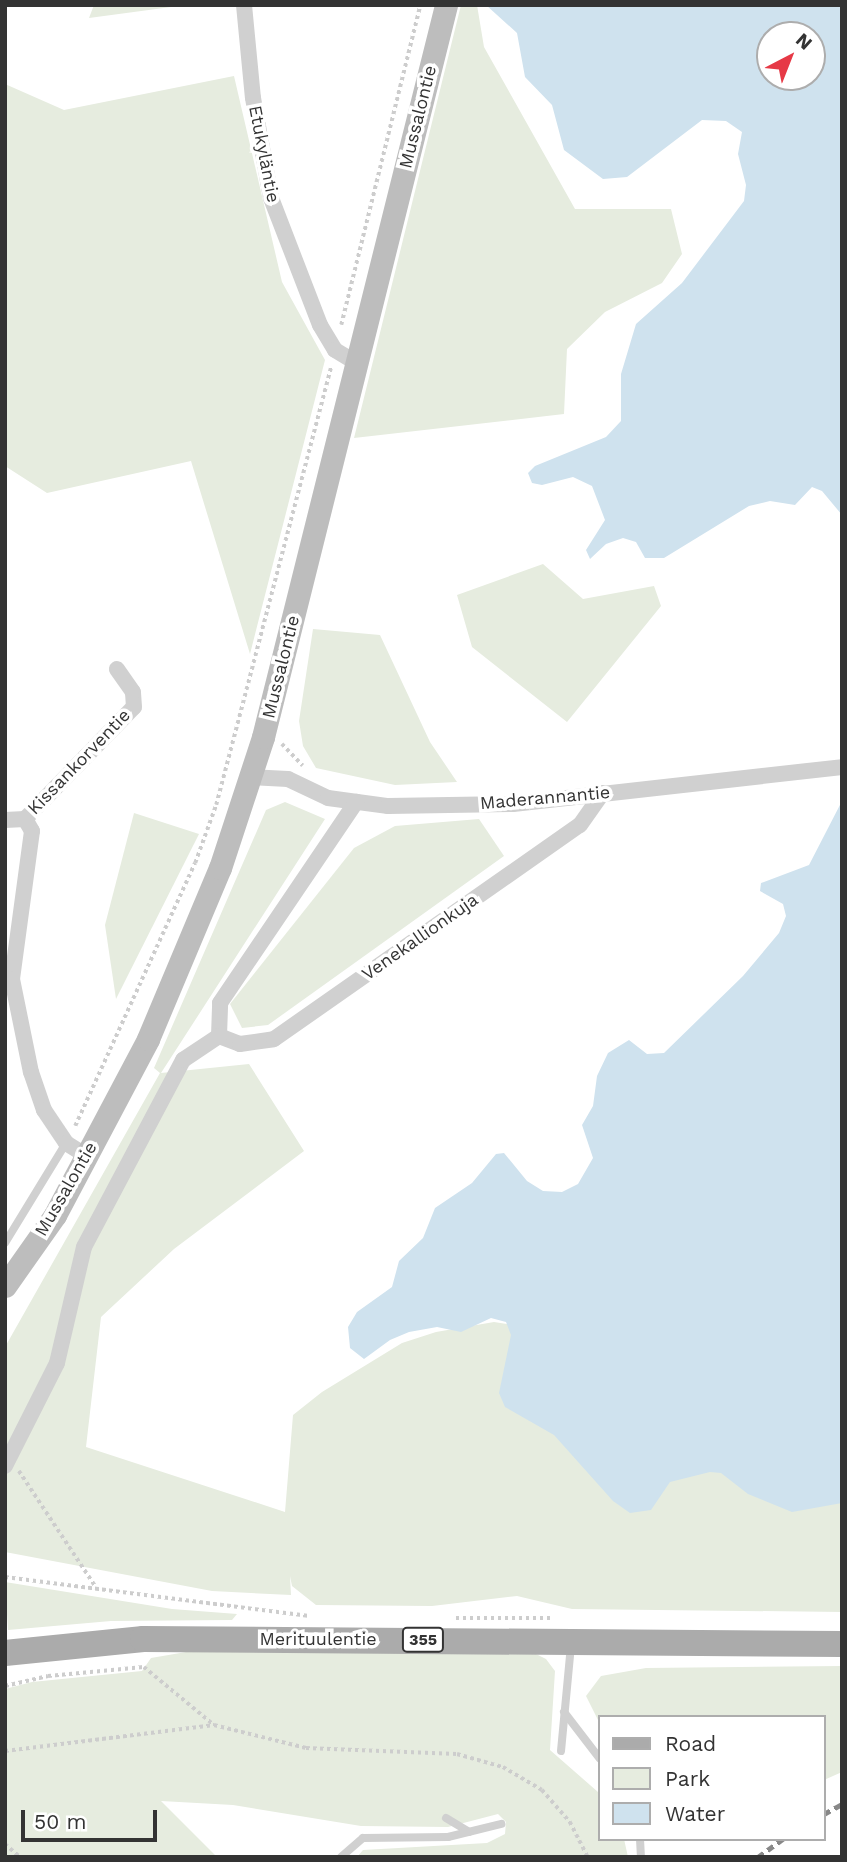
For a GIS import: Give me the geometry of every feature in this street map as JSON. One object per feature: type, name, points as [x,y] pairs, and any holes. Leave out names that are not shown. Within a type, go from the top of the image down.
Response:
[{"type":"main road","name":"Mussalontie","points":[[5,1286],[55,1214],[87,1156],[183,962],[251,777],[446,5]]},
{"type":"main road","name":"Merituulentie","points":[[5,1653],[143,1640],[842,1644]]},
{"type":"street","name":"Etukyläntie","points":[[244,5],[249,71],[271,198],[320,325],[335,350]]},
{"type":"street","points":[[335,350],[357,363]]},
{"type":"street","name":"Kissankorventie","points":[[25,819],[134,707],[133,692],[117,669]]},
{"type":"street","name":"Maderannantie","points":[[251,777],[288,779],[328,798],[388,806],[513,804],[842,767]]},
{"type":"street","name":"Venekallionkuja","points":[[219,1036],[240,1044],[274,1039],[580,825],[603,793]]},
{"type":"street","points":[[8,1460],[57,1363],[84,1247],[183,1060],[219,1036],[220,1003],[356,802]]},
{"type":"street","points":[[5,820],[25,819],[32,831],[32,854],[12,979],[31,1072],[44,1110],[66,1143],[87,1156]]},
{"type":"lane","points":[[5,1243],[66,1143]]},
{"type":"lane","points":[[561,1751],[571,1643]]},
{"type":"lane","points":[[564,1712],[598,1756]]},
{"type":"lane","points":[[446,1818],[469,1832]]},
{"type":"lane","points":[[341,1857],[363,1838],[448,1837],[501,1824]]},
{"type":"path","points":[[66,1143],[195,863],[237,729],[335,350],[420,5]]},
{"type":"path","points":[[237,729],[285,744],[303,766],[313,791]]},
{"type":"path","points":[[8,1460],[97,1589]]},
{"type":"path","points":[[5,1577],[312,1617]]},
{"type":"path","points":[[450,1619],[522,1615]]},
{"type":"path","points":[[5,1686],[48,1676],[144,1667],[214,1724]]},
{"type":"path","points":[[5,1751],[214,1724],[306,1748],[427,1750],[482,1759],[542,1790],[570,1822],[588,1857]]},
{"type":"path","points":[[5,1844],[20,1857]]},
{"type":"green space","points":[[94,5],[186,5],[89,18]]},
{"type":"green space","points":[[461,5],[477,5],[484,47],[575,209],[671,209],[682,254],[662,283],[605,312],[567,349],[564,414],[354,438]]},
{"type":"green space","points":[[234,76],[282,282],[325,360],[250,654],[191,461],[47,493],[5,466],[5,84],[64,110]]},
{"type":"green space","points":[[543,564],[583,599],[654,586],[661,606],[567,722],[472,647],[457,595]]},
{"type":"green space","points":[[313,629],[380,635],[430,742],[457,782],[395,785],[316,768],[303,746],[299,721]]},
{"type":"green space","points":[[285,802],[325,819],[161,1073],[249,1064],[304,1151],[174,1249],[101,1317],[86,1447],[285,1512],[293,1415],[322,1392],[402,1343],[436,1332],[494,1322],[540,1329],[842,1446],[842,1612],[572,1609],[517,1596],[432,1606],[316,1605],[292,1586],[290,1576],[291,1595],[212,1591],[5,1552],[5,1347],[160,1073],[154,1068],[266,810]]},
{"type":"green space","points":[[134,813],[199,834],[116,999],[105,925]]},
{"type":"green space","points":[[479,819],[504,856],[268,1025],[242,1028],[230,1004],[354,848],[395,826]]},
{"type":"green space","points":[[5,1582],[172,1609],[237,1614],[232,1620],[111,1621],[8,1630]]},
{"type":"green space","points":[[186,1652],[532,1652],[546,1659],[555,1671],[550,1750],[598,1792],[598,1841],[624,1841],[628,1857],[357,1857],[363,1850],[487,1843],[505,1834],[506,1822],[498,1814],[448,1827],[361,1826],[233,1805],[161,1801],[217,1857],[5,1857],[5,1689],[32,1682],[142,1671],[151,1658]]},
{"type":"green space","points":[[842,1666],[842,1772],[826,1779],[826,1715],[598,1715],[598,1720],[586,1696],[601,1676],[646,1668]]},
{"type":"water","points":[[486,5],[842,5],[842,515],[822,491],[812,487],[795,505],[770,501],[749,506],[664,558],[645,558],[636,542],[623,538],[606,544],[590,559],[586,550],[605,520],[592,486],[573,477],[542,485],[532,483],[528,473],[535,466],[606,437],[621,421],[621,374],[636,324],[682,283],[744,201],[746,185],[738,154],[742,132],[726,121],[702,120],[627,177],[603,179],[564,150],[552,105],[525,77],[517,33]]},
{"type":"water","points":[[842,801],[842,1503],[792,1512],[748,1494],[721,1473],[710,1472],[670,1482],[651,1510],[630,1513],[613,1501],[554,1435],[505,1407],[499,1393],[511,1335],[506,1322],[491,1318],[461,1332],[437,1327],[409,1332],[390,1340],[364,1359],[350,1348],[348,1327],[357,1312],[392,1287],[399,1261],[423,1238],[435,1208],[472,1183],[496,1154],[504,1153],[527,1181],[543,1191],[562,1192],[578,1184],[593,1158],[582,1125],[593,1106],[597,1076],[608,1053],[629,1040],[647,1054],[664,1053],[743,976],[779,933],[786,916],[783,904],[760,891],[761,883],[809,865]]},
{"type":"railway","points":[[826,1813],[842,1804]]},
{"type":"railway","points":[[758,1857],[780,1841]]}]
